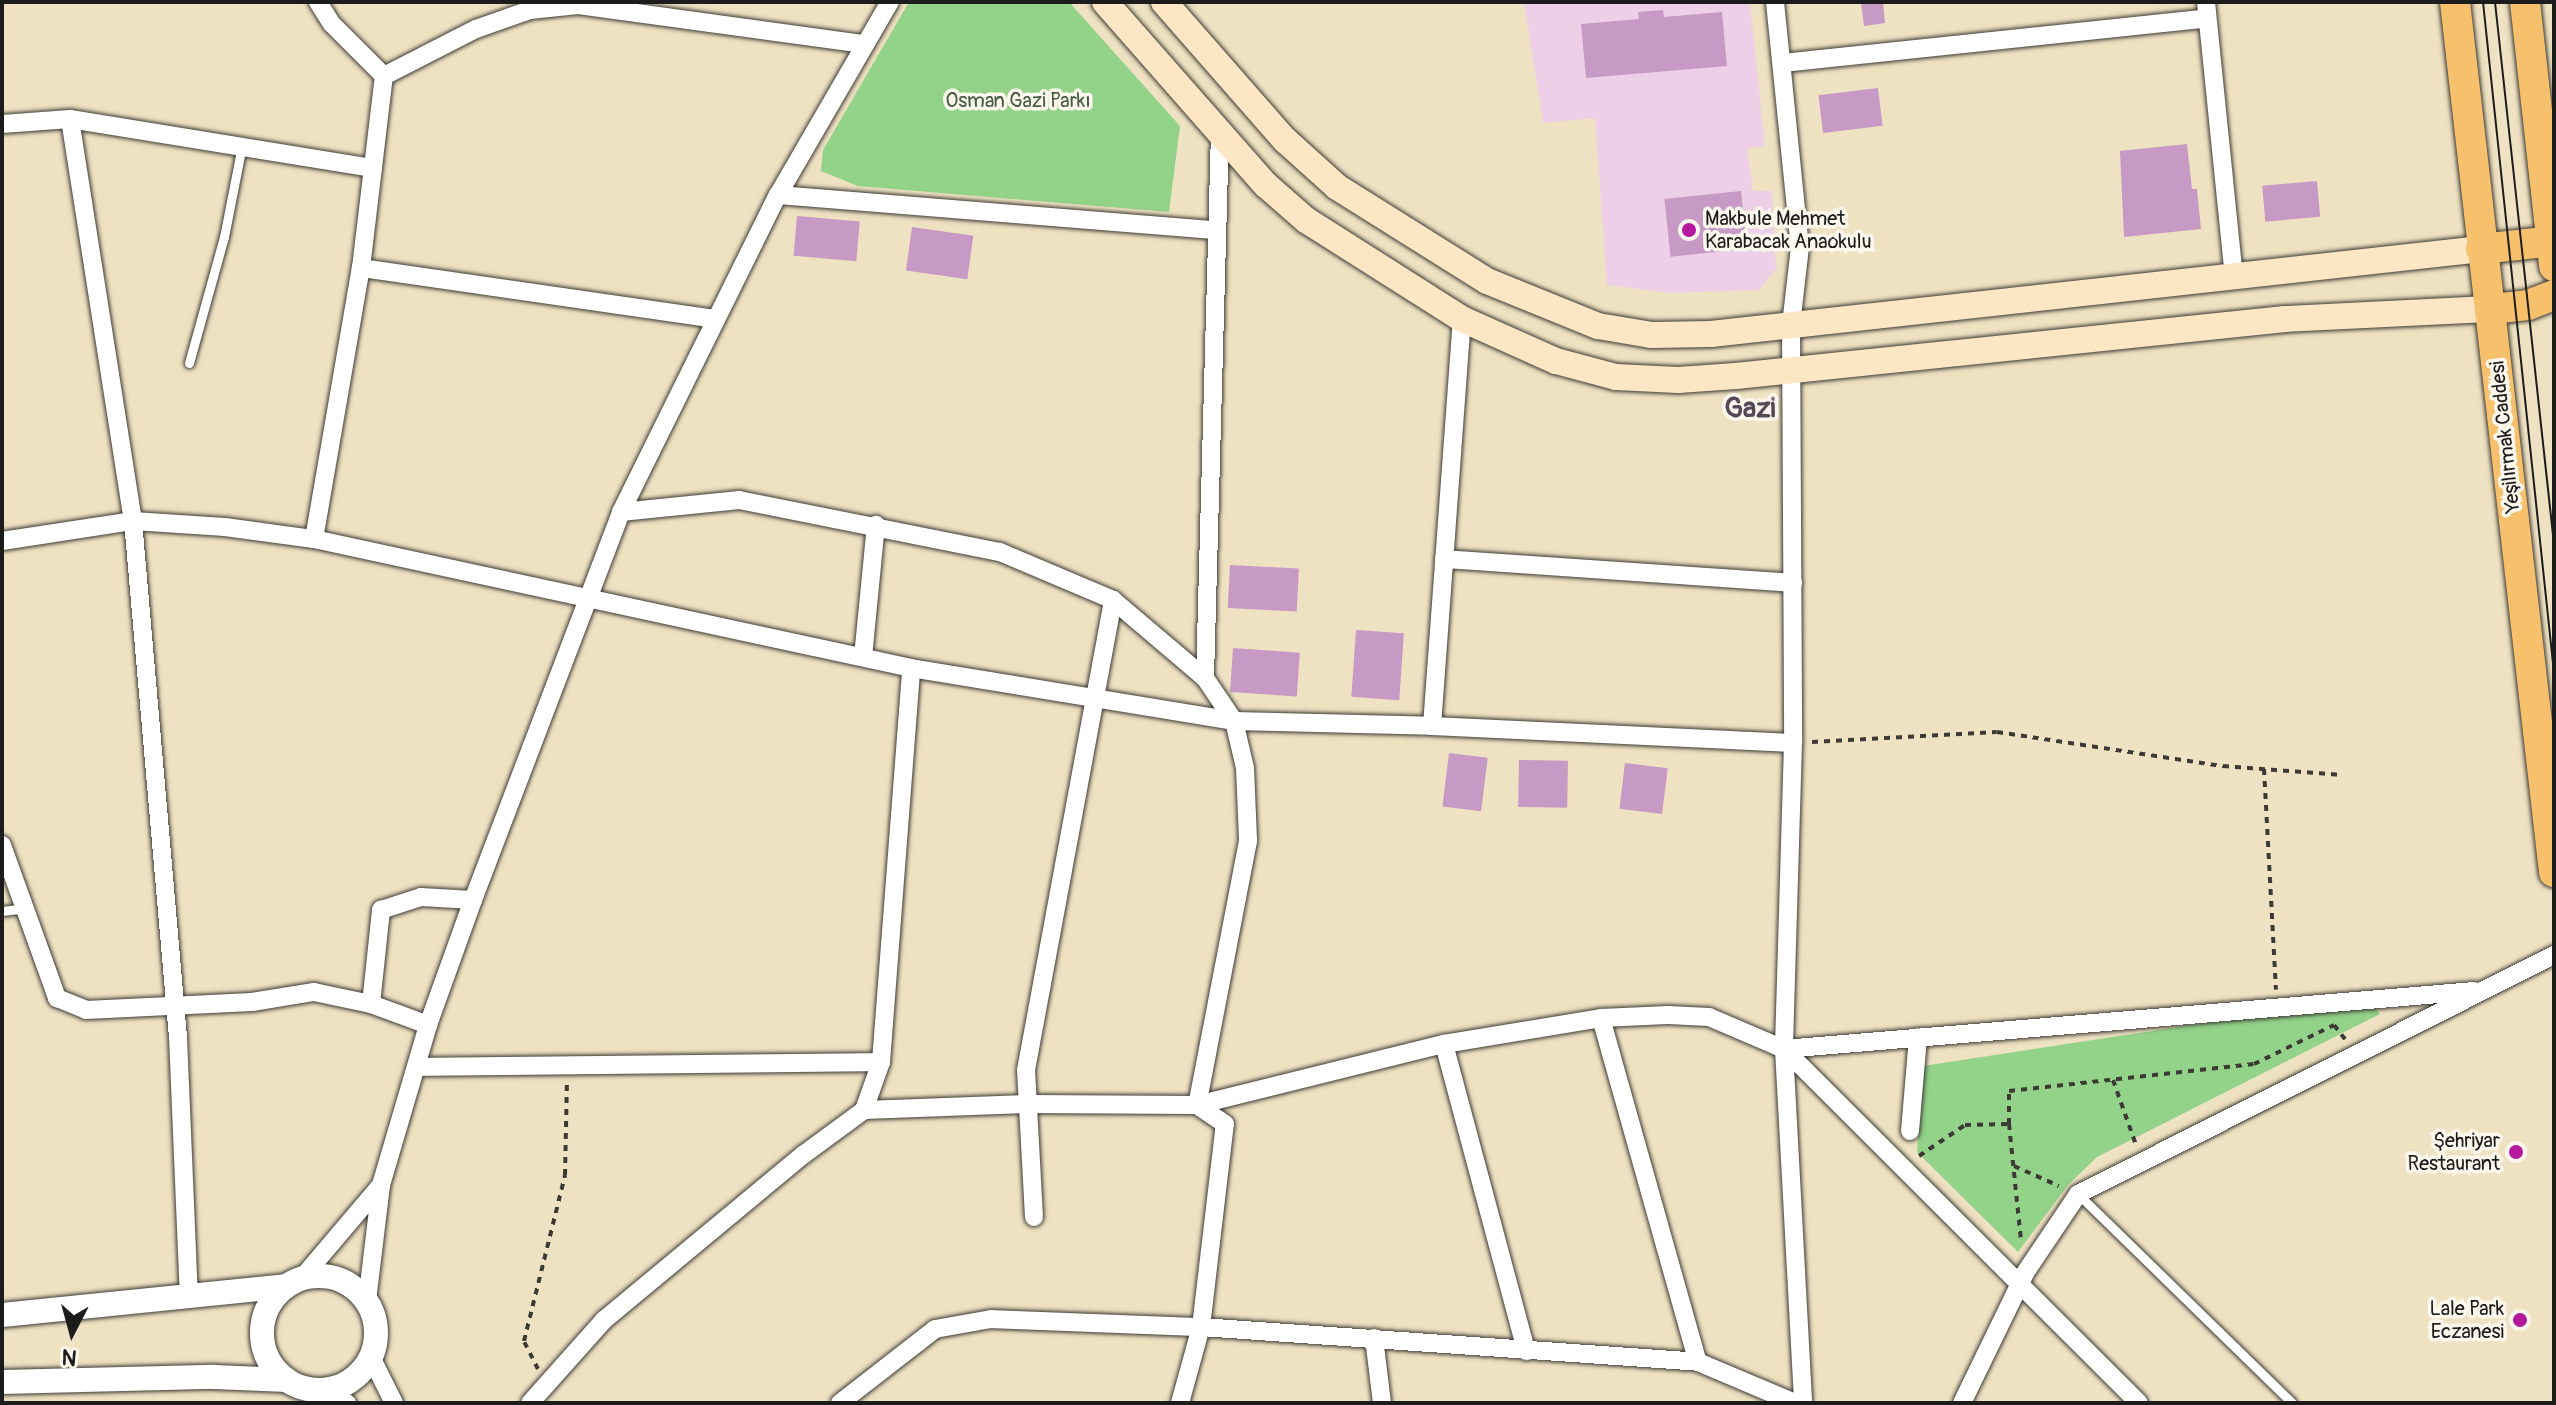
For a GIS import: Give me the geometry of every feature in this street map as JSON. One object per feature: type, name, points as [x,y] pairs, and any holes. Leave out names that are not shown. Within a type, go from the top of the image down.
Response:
[{"type":"main road","points":[[1105,2],[1266,185],[1306,220],[1462,319],[1556,361],[1616,377],[1678,380],[2285,319],[2491,309],[2528,305],[2554,295]]},
{"type":"main road","points":[[1164,2],[1305,161],[1337,187],[1487,281],[1598,326],[1652,335],[1711,334],[2481,249],[2553,250],[2525,2]]},
{"type":"main road","name":"Yeşilırmak Caddesi","points":[[2455,2],[2554,872]]},
{"type":"street","points":[[318,2],[332,24],[384,76]]},
{"type":"street","points":[[864,44],[874,2]]},
{"type":"street","points":[[381,1185],[294,1282],[273,1298],[261,1333],[273,1367],[287,1380],[305,1389],[325,1390],[344,1385],[360,1373],[371,1357],[376,1329],[367,1301],[381,1185],[428,1025],[621,512],[778,195],[890,2]]},
{"type":"street","points":[[1775,2],[1800,247],[1791,325],[1793,743],[1784,1049],[1803,1403]]},
{"type":"street","points":[[384,76],[476,29],[530,10],[578,5],[864,44]]},
{"type":"street","points":[[1782,63],[2206,10],[2234,276]]},
{"type":"street","points":[[314,539],[361,268],[384,76]]},
{"type":"street","points":[[2,124],[70,119],[373,168]]},
{"type":"street","points":[[70,119],[133,521],[175,1005],[189,1296]]},
{"type":"street","points":[[1205,678],[1220,131]]},
{"type":"street","points":[[778,195],[1215,230]]},
{"type":"street","points":[[361,268],[714,319]]},
{"type":"street","points":[[1432,726],[1462,319]]},
{"type":"street","points":[[621,512],[739,500],[1000,552],[1113,600],[1205,678],[1234,721],[1245,768],[1248,841],[1197,1105]]},
{"type":"street","points":[[3,537],[133,521],[225,527],[314,539],[911,668],[1234,721],[1432,726],[1793,743]]},
{"type":"street","points":[[863,657],[876,525]]},
{"type":"street","points":[[1444,559],[1793,583]]},
{"type":"street","points":[[1034,1217],[1026,1070],[1113,600]]},
{"type":"street","points":[[530,1403],[604,1320],[803,1155],[864,1110],[881,1062],[911,668]]},
{"type":"street","points":[[2,845],[57,998],[86,1010],[252,1002],[314,992],[371,1004],[428,1025]]},
{"type":"street","points":[[371,1004],[381,910],[421,897],[473,900]]},
{"type":"street","points":[[1962,1403],[2023,1277],[2078,1194],[2554,955]]},
{"type":"street","points":[[1784,1049],[2485,990]]},
{"type":"street","points":[[864,1110],[1027,1104],[1197,1105],[1444,1044],[1601,1018],[1709,1017],[1784,1049],[1904,1167],[2023,1277],[2139,1403]]},
{"type":"street","points":[[1601,1018],[1698,1362]]},
{"type":"street","points":[[1910,1131],[1918,1037]]},
{"type":"street","points":[[1444,1044],[1526,1351]]},
{"type":"street","points":[[417,1067],[881,1062]]},
{"type":"street","points":[[1180,1403],[1201,1327],[1225,1124],[1197,1105]]},
{"type":"street","points":[[2,1315],[189,1296],[294,1282],[320,1275],[339,1279],[355,1288],[367,1301]]},
{"type":"street","points":[[840,1403],[935,1329],[991,1319],[1201,1327],[1698,1362],[1795,1403]]},
{"type":"street","points":[[1374,1338],[1382,1403]]},
{"type":"street","points":[[371,1357],[394,1403]]},
{"type":"street","points":[[2,1382],[214,1377],[287,1380]]},
{"type":"street","points":[[325,1390],[347,1403]]},
{"type":"lane","points":[[189,363],[224,237],[242,145]]},
{"type":"lane","points":[[2,911],[25,908]]},
{"type":"lane","points":[[2078,1194],[2292,1403]]},
{"type":"path","points":[[1793,743],[1997,732],[2264,769],[2343,775]]},
{"type":"path","points":[[2264,769],[2277,1007]]},
{"type":"path","points":[[2023,1277],[2009,1124],[2009,1091],[2254,1064],[2334,1025],[2356,1055]]},
{"type":"path","points":[[546,1385],[524,1341],[565,1175],[568,1065]]},
{"type":"path","points":[[2113,1080],[2142,1162]]},
{"type":"path","points":[[1904,1167],[1965,1125],[2009,1124]]},
{"type":"path","points":[[2014,1166],[2078,1194]]},
{"type":"shaded area","points":[[1524,2],[1750,2],[1765,146],[1747,148],[1753,191],[1772,191],[1776,269],[1759,290],[1670,293],[1607,285],[1595,118],[1543,123]]},
{"type":"green space","name":"Osman Gazi Parkı","points":[[909,2],[1069,2],[1180,126],[1169,212],[858,186],[821,171],[823,150]]},
{"type":"green space","points":[[2368,998],[2380,1014],[2097,1157],[2068,1185],[2018,1252],[1917,1152],[1923,1066]]},
{"type":"building","points":[[1861,2],[1883,2],[1885,23],[1864,26]]},
{"type":"building","points":[[1663,10],[1664,17],[1722,12],[1727,66],[1586,78],[1581,24],[1639,19],[1638,12]]},
{"type":"building","points":[[1878,88],[1883,126],[1823,133],[1818,95]]},
{"type":"building","points":[[2187,144],[2192,189],[2197,189],[2201,229],[2124,237],[2120,151]]},
{"type":"building","points":[[2317,181],[2320,217],[2265,222],[2262,186]]},
{"type":"building","points":[[1741,191],[1747,249],[1670,257],[1664,199]]},
{"type":"building","points":[[797,216],[860,221],[856,261],[794,256]]},
{"type":"building","points":[[912,227],[973,236],[967,279],[906,271]]},
{"type":"building","points":[[1230,565],[1299,569],[1297,612],[1228,608]]},
{"type":"building","points":[[1356,630],[1404,633],[1399,700],[1351,697]]},
{"type":"building","points":[[1233,648],[1300,653],[1297,697],[1230,692]]},
{"type":"building","points":[[1449,753],[1488,758],[1481,811],[1442,807]]},
{"type":"building","points":[[1519,760],[1568,761],[1567,808],[1518,807]]},
{"type":"building","points":[[1625,763],[1668,768],[1662,814],[1619,809]]},
{"type":"tram line","points":[[2483,2],[2554,673]]},
{"type":"tram line","points":[[2495,2],[2554,544]]},
{"type":"place","name":"Makbule Mehmet Karabacak Anaokulu","points":[[1689,230]]},
{"type":"place","name":"Şehriyar Restaurant","points":[[2516,1152]]},
{"type":"place","name":"Lale Park Eczanesi","points":[[2520,1320]]},
{"type":"district","name":"Gazi","points":[[1750,409]]}]
